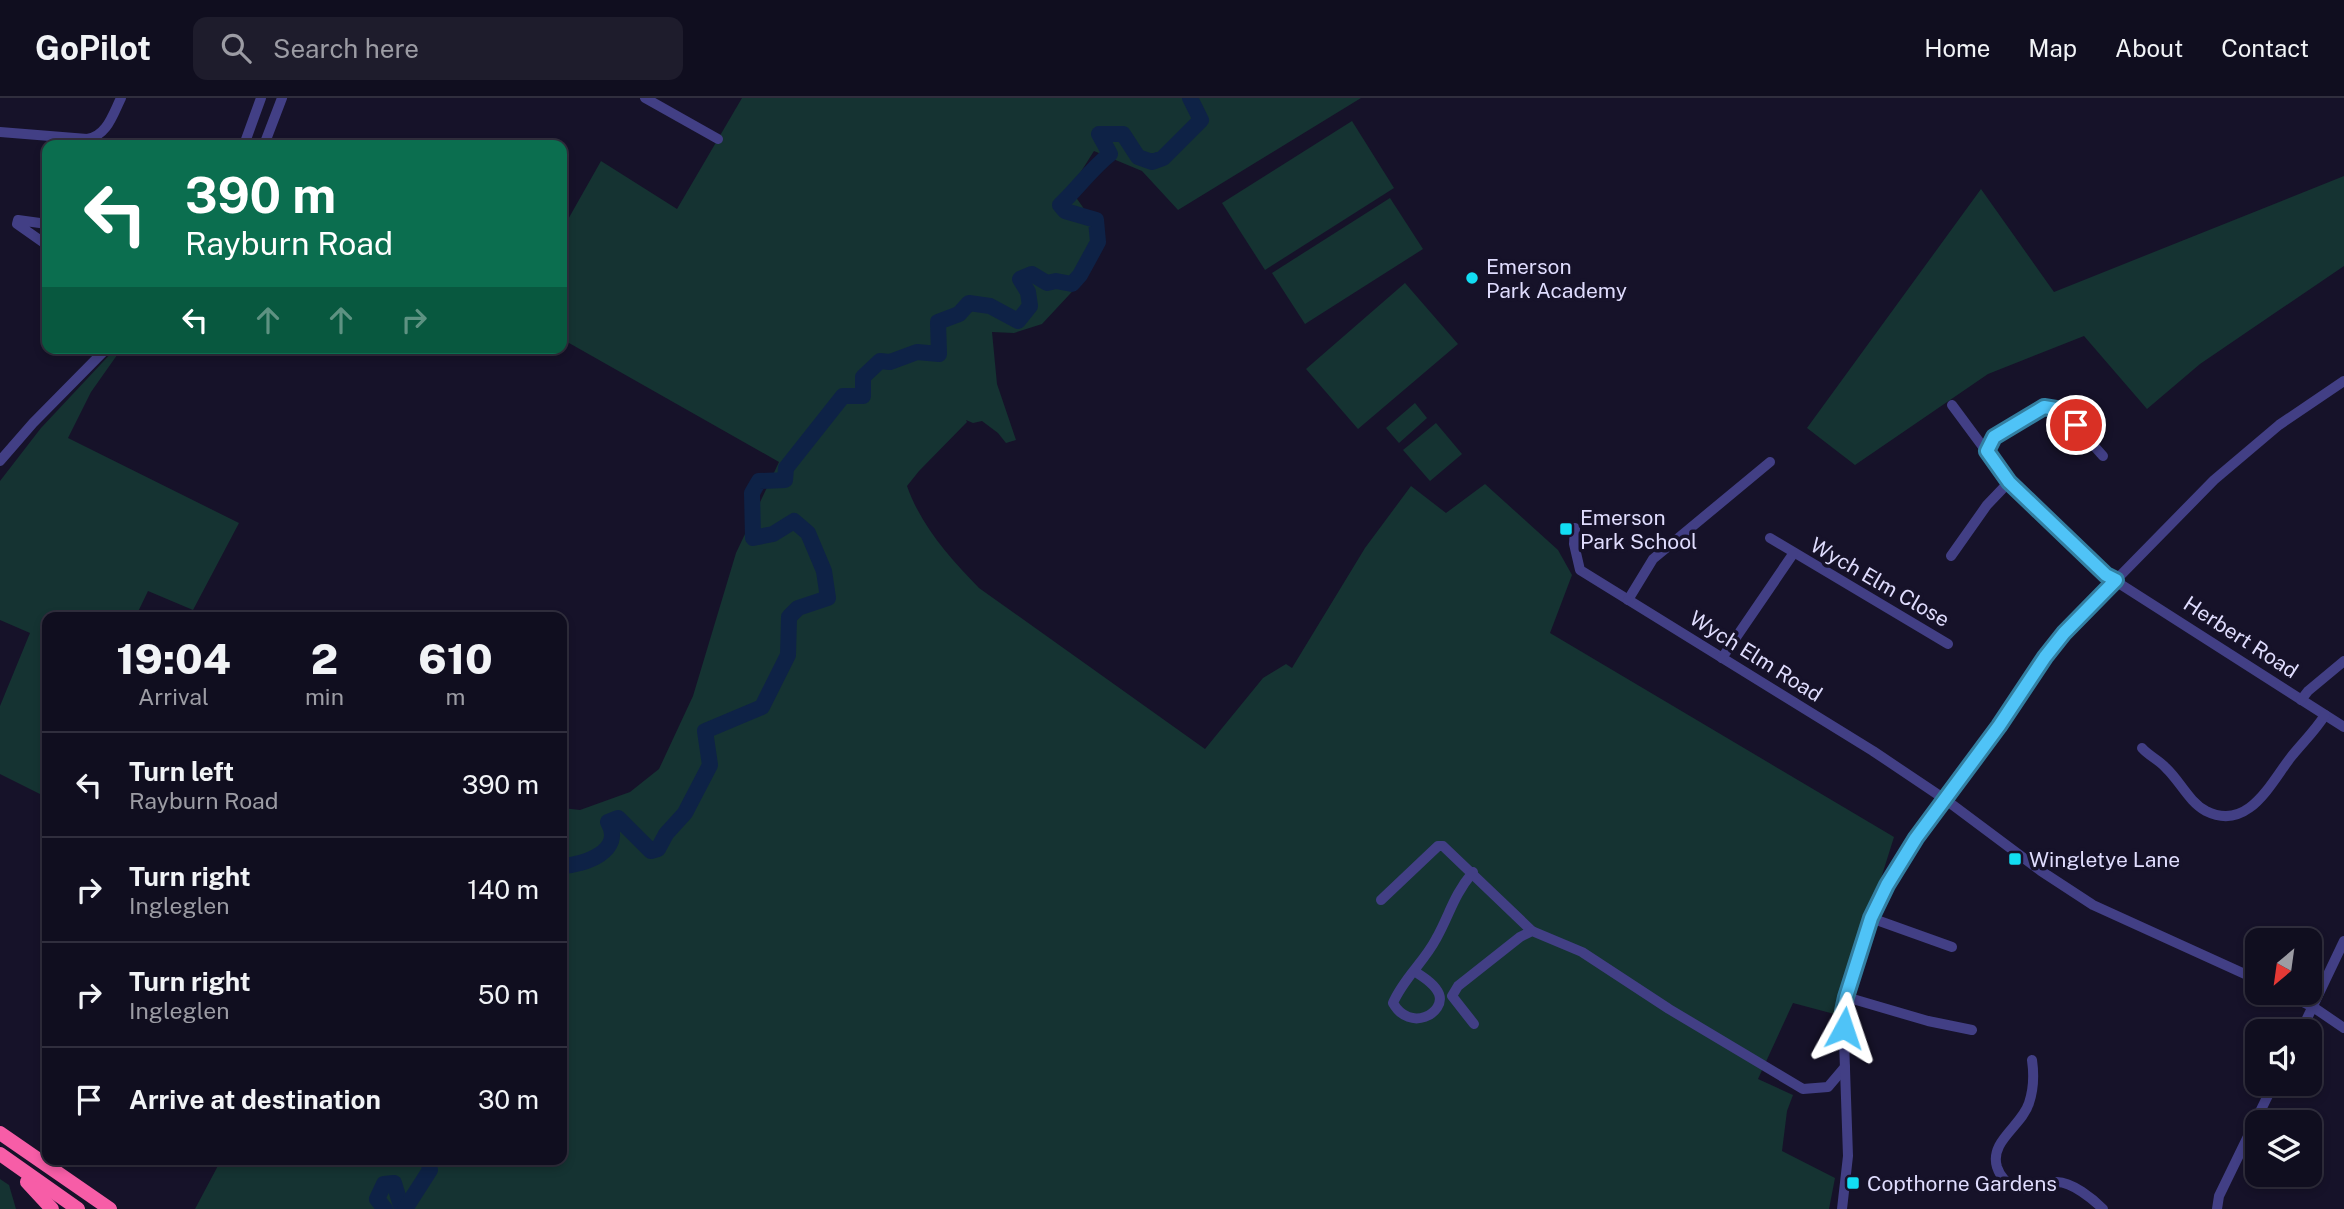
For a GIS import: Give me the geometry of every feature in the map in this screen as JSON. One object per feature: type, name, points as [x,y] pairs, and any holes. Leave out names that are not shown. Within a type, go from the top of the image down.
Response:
[{"type":"highway","points":[[0,1124],[41,1162]]},
{"type":"highway","points":[[0,1133],[41,1162]]},
{"type":"highway","points":[[0,1154],[78,1209]]},
{"type":"highway","points":[[0,1160],[39,1193],[52,1209]]},
{"type":"highway","points":[[45,1165],[110,1209]]},
{"type":"street","points":[[82,140],[102,134],[121,98]]},
{"type":"street","points":[[246,140],[261,98]]},
{"type":"street","points":[[266,140],[282,98]]},
{"type":"street","points":[[645,98],[718,139]]},
{"type":"street","points":[[0,132],[58,140]]},
{"type":"street","points":[[42,223],[18,220],[17,224],[42,242]]},
{"type":"street","points":[[0,461],[101,354]]},
{"type":"street","points":[[1842,1209],[1848,1156],[1843,1011],[1871,918],[1887,885],[1916,838],[2064,633],[2237,459],[2279,425],[2344,381]]},
{"type":"street","name":"Herbert Road","points":[[1952,405],[2009,482],[2106,575],[2344,727]]},
{"type":"street","points":[[1987,451],[1994,437],[2044,407],[2062,410],[2103,456]]},
{"type":"street","points":[[1628,600],[1653,559],[1770,462]]},
{"type":"street","points":[[1951,556],[1987,505],[2009,482]]},
{"type":"street","name":"Wych Elm Road","points":[[1576,528],[1574,544],[1580,570],[1873,751],[2092,905],[2245,974]]},
{"type":"street","name":"Wych Elm Close","points":[[1770,538],[1948,644]]},
{"type":"street","name":"Wych Elm Close","points":[[1722,658],[1793,554]]},
{"type":"street","points":[[2301,699],[2344,661]]},
{"type":"street","points":[[2142,748],[2166,767],[2199,806],[2218,816],[2230,817],[2241,815],[2258,801],[2292,756],[2313,734],[2325,715]]},
{"type":"street","points":[[1381,900],[1438,846],[1443,846],[1473,872],[1532,932],[1582,952],[1669,1009],[1803,1089],[1828,1087],[1844,1067]]},
{"type":"street","points":[[1414,971],[1428,980],[1439,993],[1440,1000],[1435,1011],[1424,1019],[1414,1019],[1399,1013],[1393,1003],[1399,990],[1436,939],[1458,890],[1473,872]]},
{"type":"street","points":[[1871,918],[1952,947]]},
{"type":"street","points":[[1474,1024],[1452,996],[1458,985],[1520,937],[1532,932]]},
{"type":"street","points":[[2307,1019],[2344,941]]},
{"type":"street","points":[[1846,997],[1906,1016],[1972,1030]]},
{"type":"street","points":[[2309,1005],[2344,1028]]},
{"type":"street","points":[[2032,1060],[2034,1081],[2029,1104],[2020,1120],[1998,1145],[1995,1159],[2000,1175],[2012,1186],[2032,1190],[2057,1182],[2070,1185],[2103,1209]]},
{"type":"street","points":[[1828,1087],[1846,1104]]},
{"type":"street","points":[[2217,1209],[2219,1196],[2268,1096]]},
{"type":"green space","points":[[742,98],[1361,98],[1178,210],[1142,171],[1094,151],[1070,189],[1092,220],[1094,251],[1082,281],[1042,324],[1014,333],[992,332],[997,384],[1016,440],[1006,443],[982,421],[973,423],[966,420],[907,486],[913,501],[937,541],[979,588],[1205,749],[1263,678],[1286,664],[1292,668],[1365,548],[1411,486],[1446,513],[1485,484],[1558,550],[1572,575],[1550,633],[1894,837],[1838,1015],[1793,1003],[1758,1079],[1793,1095],[1787,1111],[1782,1151],[1835,1178],[1829,1209],[195,1209],[218,1165],[567,1165],[567,809],[580,810],[630,792],[659,769],[693,696],[736,553],[779,462],[567,342],[567,221],[601,161],[677,209]]},
{"type":"green space","points":[[1352,121],[1394,188],[1265,270],[1222,203]]},
{"type":"green space","points":[[2344,176],[2344,266],[2200,364],[2147,409],[2084,336],[1988,374],[1855,465],[1807,428],[1981,189],[2054,292]]},
{"type":"green space","points":[[1390,198],[1423,249],[1305,324],[1272,273]]},
{"type":"green space","points":[[1405,283],[1458,344],[1358,429],[1306,369]]},
{"type":"green space","points":[[110,354],[118,354],[91,392],[68,438],[239,523],[193,610],[148,591],[138,612],[42,612],[42,796],[0,774],[0,706],[30,633],[0,620],[0,481],[41,428]]},
{"type":"green space","points":[[1415,403],[1427,418],[1399,443],[1386,428]]},
{"type":"green space","points":[[1436,423],[1462,454],[1430,481],[1403,450]]},
{"type":"green space","points":[[0,1179],[9,1185],[16,1209],[0,1209]]},
{"type":"waterway","points":[[567,865],[591,859],[607,848],[612,832],[608,822],[618,818],[651,851],[658,849],[666,834],[685,813],[710,765],[705,731],[762,707],[788,655],[789,617],[798,608],[828,598],[824,571],[808,533],[794,521],[773,534],[753,538],[752,493],[759,481],[785,480],[786,468],[843,396],[863,396],[863,377],[880,361],[890,362],[917,352],[939,354],[938,322],[959,314],[969,303],[990,306],[1018,321],[1030,306],[1028,292],[1020,279],[1032,274],[1047,283],[1056,281],[1072,284],[1098,242],[1096,220],[1065,211],[1060,205],[1110,154],[1099,134],[1123,134],[1138,157],[1152,162],[1163,158],[1201,120],[1190,98]]},
{"type":"waterway","points":[[405,1209],[430,1170],[429,1165]]},
{"type":"waterway","points":[[385,1209],[377,1199],[384,1184],[394,1183],[402,1209]]},
{"type":"place","name":"Emerson Park Academy","points":[[1472,278]]},
{"type":"place","name":"Emerson Park School","points":[[1566,529]]},
{"type":"place","name":"Wingletye Lane","points":[[2015,859]]},
{"type":"place","name":"Copthorne Gardens","points":[[1853,1183]]},
{"type":"route","points":[[1844,1028],[1846,997],[1871,918],[1887,885],[1916,838],[1999,726],[2045,657],[2064,633],[2116,580],[2106,575],[2009,482],[1987,451],[1994,437],[2044,407],[2062,410],[2076,425]]}]
